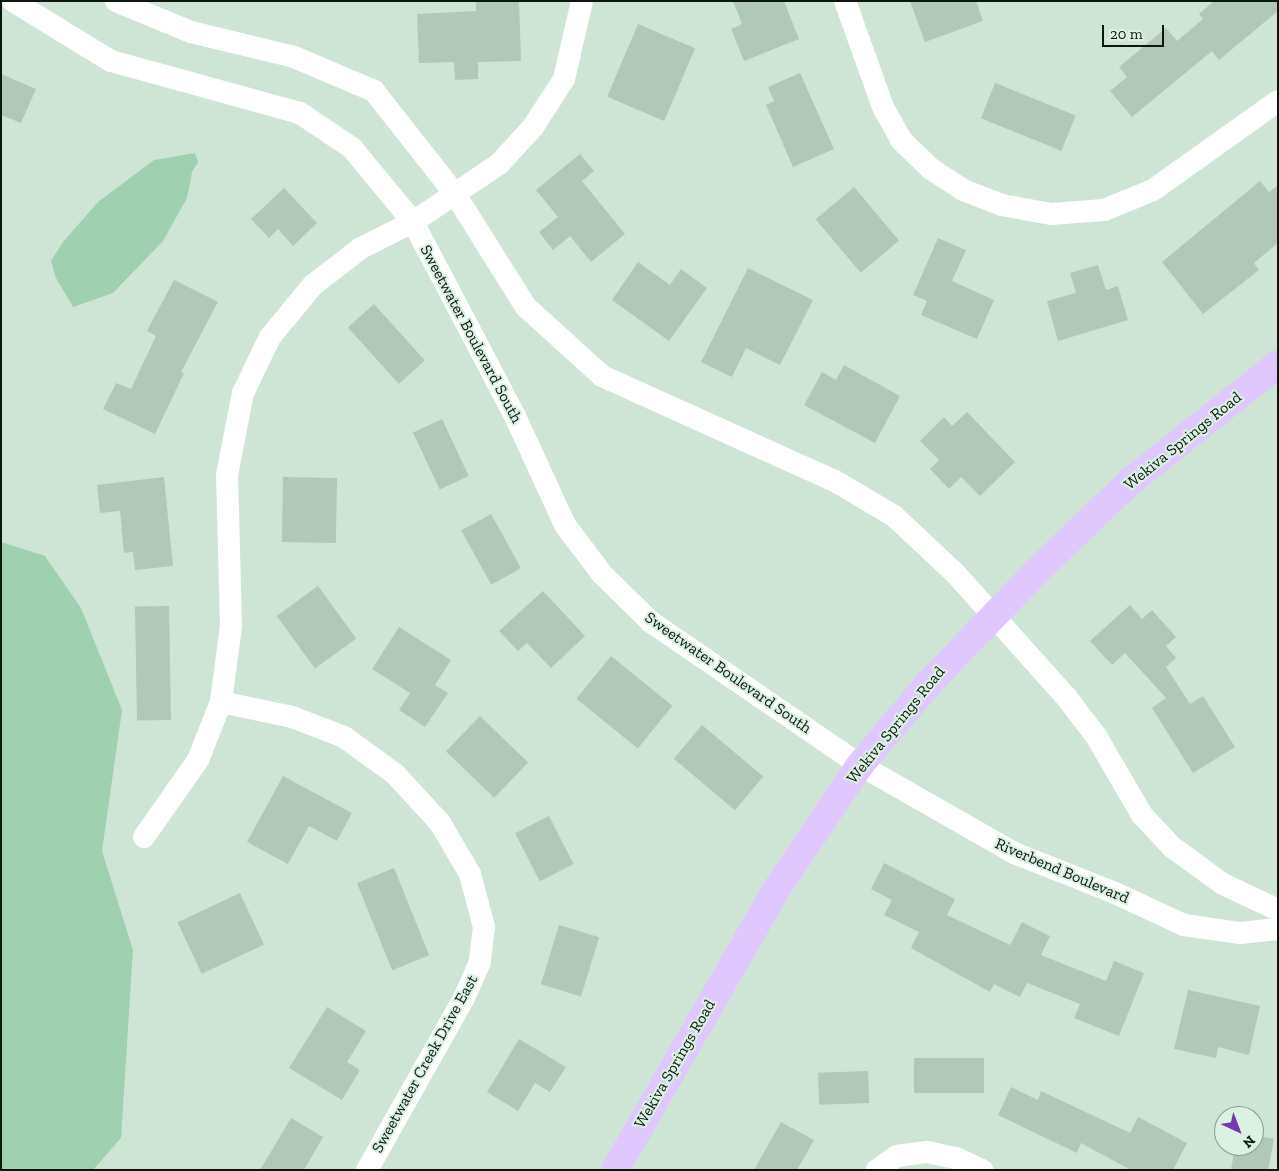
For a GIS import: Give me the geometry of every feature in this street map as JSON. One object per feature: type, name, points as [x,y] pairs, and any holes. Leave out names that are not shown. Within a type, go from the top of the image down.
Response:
[{"type":"main road","name":"Wekiva Springs Road","points":[[615,1170],[778,887],[860,765],[928,682],[992,616],[1131,481],[1278,364]]},
{"type":"street","name":"Sweetwater Boulevard South","points":[[13,1],[112,61],[300,113],[352,148],[413,222],[514,414],[565,525],[602,574],[651,622],[860,765]]},
{"type":"street","points":[[116,1],[191,32],[294,56],[374,91],[455,194],[526,307],[602,376],[835,481],[894,516],[955,573],[1067,698],[1096,736],[1142,814],[1172,847],[1223,884],[1278,910]]},
{"type":"street","points":[[144,836],[198,760],[221,702],[231,626],[227,475],[243,394],[270,337],[313,285],[361,248],[413,222],[499,164],[533,127],[564,79],[582,1]]},
{"type":"street","points":[[845,1],[883,107],[901,140],[931,169],[963,190],[1002,205],[1052,214],[1104,210],[1153,190],[1278,101]]},
{"type":"street","name":"Sweetwater Creek Drive East","points":[[221,702],[292,717],[344,737],[394,774],[440,822],[470,874],[484,926],[480,962],[464,998],[367,1170]]},
{"type":"street","name":"Riverbend Boulevard","points":[[860,765],[1014,853],[1115,893],[1184,924],[1240,933],[1278,929]]},
{"type":"street","points":[[877,1170],[897,1156],[927,1152],[956,1158],[982,1170]]},
{"type":"green space","points":[[195,153],[198,162],[192,172],[187,198],[163,241],[113,293],[73,307],[56,278],[51,261],[63,242],[98,202],[154,160]]},
{"type":"green space","points":[[1,542],[45,556],[81,608],[122,710],[102,851],[133,950],[121,1138],[93,1170],[1,1170]]},
{"type":"building","points":[[476,1],[519,1],[521,61],[478,62],[478,79],[455,80],[454,62],[419,63],[417,14],[476,11]]},
{"type":"building","points":[[733,1],[784,1],[799,39],[744,61],[731,29],[742,24]]},
{"type":"building","points":[[910,1],[976,1],[983,21],[925,42]]},
{"type":"building","points":[[1214,1],[1278,1],[1278,11],[1219,60],[1212,51],[1132,117],[1110,91],[1127,77],[1119,67],[1166,28],[1177,41],[1203,19],[1199,14]]},
{"type":"building","points":[[638,24],[695,48],[664,121],[607,97]]},
{"type":"building","points":[[800,73],[834,149],[793,167],[766,105],[774,101],[768,87]]},
{"type":"building","points":[[1,74],[36,89],[21,123],[1,115]]},
{"type":"building","points":[[995,83],[1076,116],[1061,151],[981,118]]},
{"type":"building","points":[[580,154],[594,171],[582,181],[625,234],[591,262],[570,236],[553,250],[539,232],[558,217],[536,190]]},
{"type":"building","points":[[1260,181],[1269,192],[1278,185],[1278,243],[1254,263],[1259,270],[1203,314],[1162,262]]},
{"type":"building","points":[[854,187],[899,241],[861,273],[816,219]]},
{"type":"building","points":[[284,188],[317,223],[293,246],[278,229],[269,238],[251,219]]},
{"type":"building","points":[[938,238],[966,250],[952,281],[994,300],[977,339],[921,315],[927,301],[913,295]]},
{"type":"building","points":[[638,262],[670,285],[681,269],[707,288],[669,341],[612,300]]},
{"type":"building","points":[[1098,265],[1106,290],[1118,286],[1128,320],[1058,341],[1047,301],[1076,293],[1070,273]]},
{"type":"building","points":[[748,268],[813,300],[780,365],[746,348],[732,377],[701,362]]},
{"type":"building","points":[[174,280],[218,302],[181,372],[184,373],[155,434],[103,409],[116,383],[131,389],[156,336],[147,331]]},
{"type":"building","points":[[374,304],[425,360],[399,384],[348,327]]},
{"type":"building","points":[[844,365],[900,396],[875,443],[804,405],[822,372],[836,380]]},
{"type":"building","points":[[967,412],[1015,462],[980,496],[961,477],[949,489],[930,469],[939,460],[920,441],[944,417],[952,426]]},
{"type":"building","points":[[442,419],[469,476],[440,490],[413,433]]},
{"type":"building","points":[[164,477],[173,566],[135,570],[133,552],[124,553],[120,511],[100,513],[97,485]]},
{"type":"building","points":[[283,477],[337,478],[336,543],[282,542]]},
{"type":"building","points":[[491,514],[521,568],[491,585],[461,530]]},
{"type":"building","points":[[318,586],[356,639],[315,669],[277,616]]},
{"type":"building","points":[[543,591],[585,636],[551,668],[527,643],[518,651],[499,631]]},
{"type":"building","points":[[1130,605],[1142,619],[1152,610],[1176,637],[1166,646],[1176,658],[1166,667],[1190,704],[1203,696],[1235,747],[1193,773],[1152,708],[1166,698],[1125,653],[1112,665],[1090,641]]},
{"type":"building","points":[[169,606],[171,720],[137,721],[135,607]]},
{"type":"building","points":[[399,627],[451,660],[435,685],[448,693],[425,727],[399,710],[410,693],[372,669]]},
{"type":"building","points":[[611,656],[672,706],[638,748],[576,699]]},
{"type":"building","points":[[480,716],[528,763],[494,798],[446,751]]},
{"type":"building","points":[[702,725],[763,776],[735,810],[674,759]]},
{"type":"building","points":[[283,776],[352,813],[337,841],[309,826],[288,864],[247,842]]},
{"type":"building","points":[[549,816],[574,864],[540,881],[515,833]]},
{"type":"building","points":[[884,863],[955,899],[947,915],[1010,945],[1022,922],[1050,936],[1041,955],[1106,981],[1114,961],[1144,973],[1119,1036],[1074,1018],[1080,1004],[1027,983],[1020,997],[994,984],[990,992],[911,948],[919,932],[884,915],[892,900],[871,889]]},
{"type":"building","points":[[394,868],[429,955],[392,970],[357,883]]},
{"type":"building","points":[[240,893],[264,945],[202,974],[177,922]]},
{"type":"building","points":[[559,925],[599,937],[581,997],[541,984]]},
{"type":"building","points":[[1188,990],[1260,1006],[1249,1055],[1218,1047],[1216,1058],[1174,1049]]},
{"type":"building","points":[[327,1007],[366,1031],[347,1062],[360,1070],[342,1100],[289,1068]]},
{"type":"building","points":[[519,1039],[566,1067],[550,1092],[535,1083],[518,1111],[487,1092]]},
{"type":"building","points":[[914,1058],[984,1058],[984,1093],[914,1093]]},
{"type":"building","points":[[868,1071],[869,1103],[819,1105],[818,1073]]},
{"type":"building","points":[[1011,1087],[1038,1100],[1041,1091],[1130,1133],[1138,1117],[1187,1143],[1173,1170],[1131,1170],[1081,1143],[1077,1153],[998,1115]]},
{"type":"building","points":[[291,1118],[323,1137],[304,1170],[260,1170]]},
{"type":"building","points":[[781,1122],[814,1140],[797,1170],[754,1170]]},
{"type":"building","points":[[1264,1137],[1274,1139],[1268,1170],[1231,1170],[1233,1156],[1264,1156]]}]
